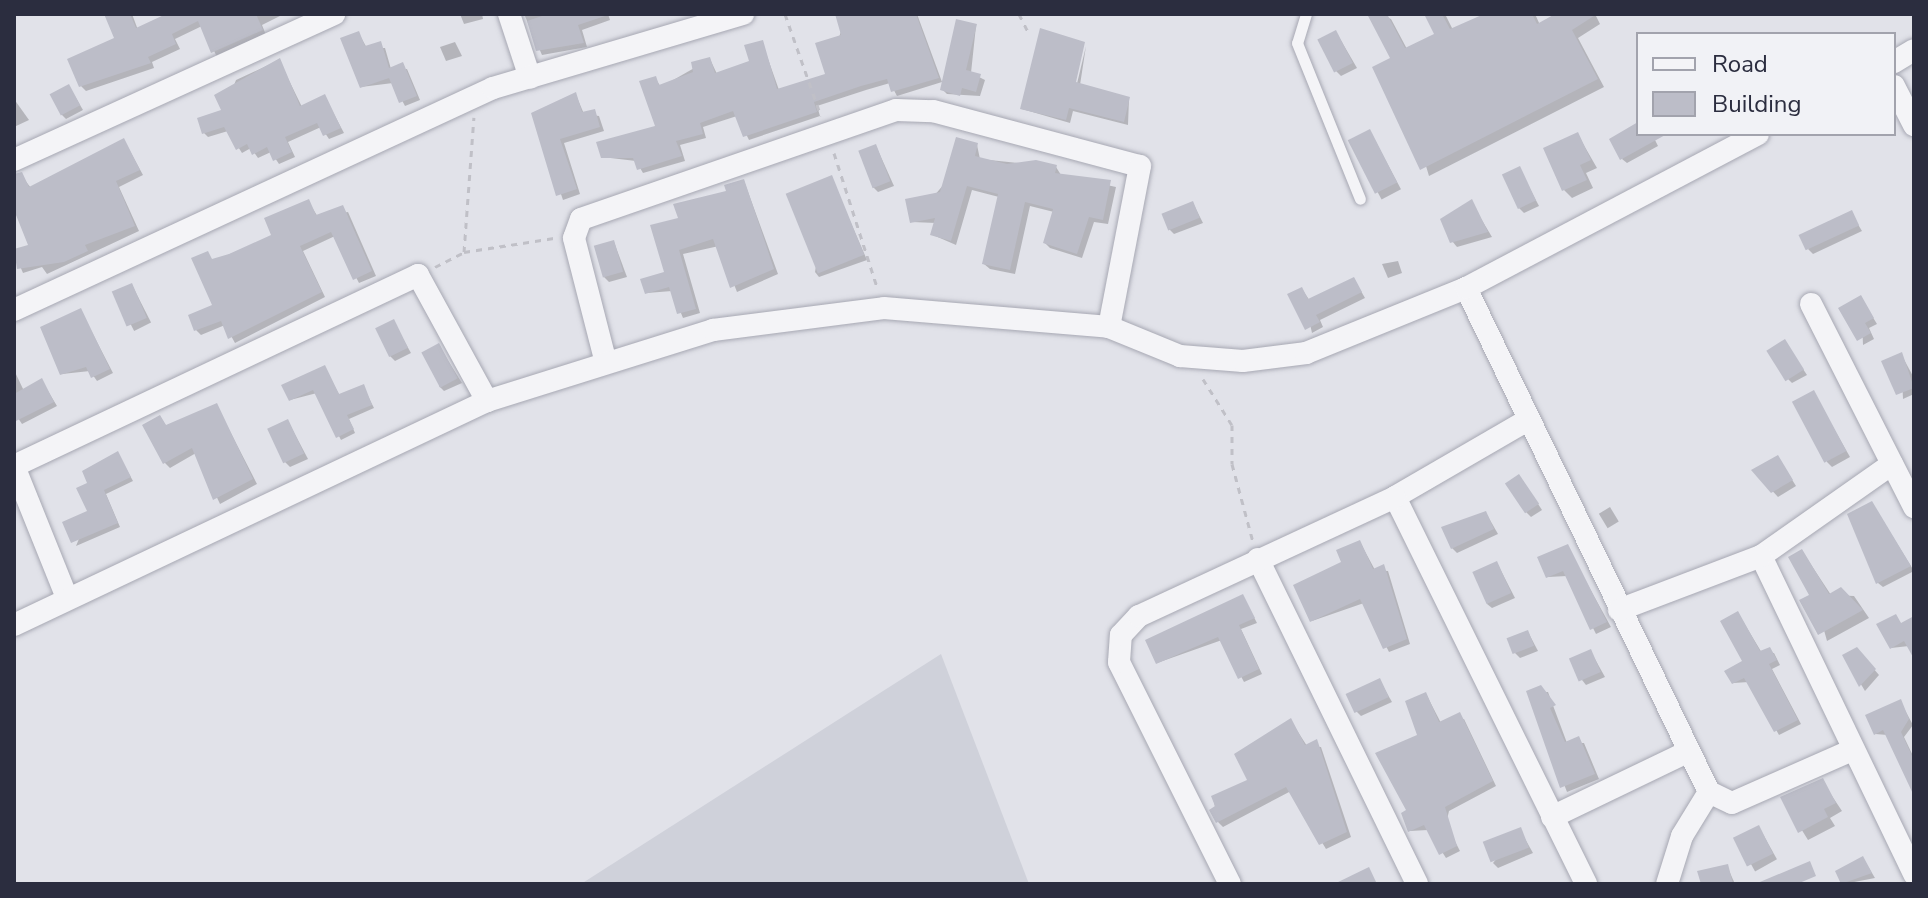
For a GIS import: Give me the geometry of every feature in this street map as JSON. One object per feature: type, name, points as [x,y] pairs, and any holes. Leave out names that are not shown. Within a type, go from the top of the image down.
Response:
[{"type":"street","points":[[14,160],[334,14]]},
{"type":"street","points":[[509,14],[530,78]]},
{"type":"street","points":[[14,310],[475,97],[743,14]]},
{"type":"street","points":[[1896,61],[1914,50]]},
{"type":"street","points":[[1896,90],[1914,125]]},
{"type":"street","points":[[606,363],[574,238],[593,211],[829,136],[896,110],[933,111],[1140,166],[1109,327]]},
{"type":"street","points":[[14,625],[487,401],[713,330],[884,308],[1109,327],[1180,356],[1243,361],[1306,353],[1466,288],[1754,136]]},
{"type":"street","points":[[67,598],[14,466],[418,275],[487,401]]},
{"type":"street","points":[[1466,288],[1526,421],[1709,792],[1732,803],[1850,751]]},
{"type":"street","points":[[1811,304],[1914,507]]},
{"type":"street","points":[[1230,884],[1119,662],[1121,635],[1139,616],[1395,497],[1526,421]]},
{"type":"street","points":[[1619,610],[1761,556],[1892,464]]},
{"type":"street","points":[[1395,497],[1586,884]]},
{"type":"street","points":[[1761,556],[1850,751],[1914,874]]},
{"type":"street","points":[[1258,559],[1417,884]]},
{"type":"street","points":[[1552,817],[1689,751]]},
{"type":"street","points":[[1667,884],[1682,836],[1709,792]]},
{"type":"lane","points":[[1306,14],[1297,43],[1360,199]]},
{"type":"path","points":[[785,14],[829,136],[884,308]]},
{"type":"path","points":[[1019,14],[1028,32]]},
{"type":"path","points":[[464,252],[475,97]]},
{"type":"path","points":[[418,275],[464,252],[574,238]]},
{"type":"path","points":[[1180,356],[1212,388],[1232,425],[1232,464],[1258,559]]},
{"type":"shaded area","points":[[941,654],[1029,884],[581,884]]},
{"type":"building","points":[[104,14],[130,14],[136,28],[166,14],[256,14],[263,30],[211,53],[198,21],[172,34],[176,44],[148,57],[151,63],[79,87],[67,59],[114,38]]},
{"type":"building","points":[[548,14],[605,16],[578,25],[584,43],[536,51],[527,21]]},
{"type":"building","points":[[835,14],[916,14],[939,78],[891,92],[887,79],[861,86],[814,102],[817,112],[743,137],[733,111],[700,123],[703,134],[676,141],[682,156],[637,170],[633,158],[601,158],[596,142],[655,126],[639,81],[656,76],[659,85],[693,72],[691,62],[710,57],[715,73],[749,61],[744,45],[763,40],[777,89],[825,74],[815,43],[841,35]]},
{"type":"building","points":[[1367,14],[1387,14],[1405,48],[1434,34],[1424,14],[1442,14],[1450,29],[1484,14],[1532,14],[1537,24],[1555,14],[1597,14],[1572,30],[1598,79],[1420,170],[1372,67],[1390,58]]},
{"type":"building","points":[[956,19],[977,24],[966,70],[981,74],[976,92],[962,88],[960,96],[940,90]]},
{"type":"building","points":[[1040,28],[1085,42],[1076,82],[1130,97],[1124,122],[1069,108],[1066,120],[1020,109]]},
{"type":"building","points":[[1336,30],[1353,63],[1334,73],[1317,40]]},
{"type":"building","points":[[359,31],[365,46],[381,41],[389,68],[403,62],[417,96],[399,103],[389,78],[360,88],[340,38]]},
{"type":"building","points":[[280,58],[300,106],[325,94],[341,128],[323,136],[317,123],[285,137],[292,152],[273,161],[267,147],[252,155],[247,144],[236,150],[224,127],[202,134],[197,118],[221,110],[214,95]]},
{"type":"building","points":[[69,84],[80,105],[61,116],[50,94]]},
{"type":"building","points":[[576,92],[582,112],[595,109],[600,127],[560,139],[577,189],[556,196],[531,113]]},
{"type":"building","points":[[1636,123],[1636,136],[1663,136],[1620,160],[1609,139]]},
{"type":"building","points":[[1370,129],[1397,182],[1375,194],[1348,140]]},
{"type":"building","points":[[1578,132],[1591,160],[1580,165],[1587,180],[1562,191],[1543,148]]},
{"type":"building","points":[[956,137],[978,143],[975,156],[1007,164],[1036,160],[1057,165],[1055,173],[1111,180],[1103,220],[1089,217],[1077,254],[1043,243],[1053,209],[1025,202],[1010,270],[982,264],[998,194],[967,186],[951,241],[930,235],[935,218],[910,223],[905,199],[940,192]]},
{"type":"building","points":[[124,138],[140,170],[116,181],[135,226],[85,245],[88,251],[64,262],[17,269],[14,249],[28,245],[14,210],[14,174],[22,172],[29,187]]},
{"type":"building","points":[[876,144],[890,181],[873,188],[858,151]]},
{"type":"building","points":[[1520,166],[1536,200],[1518,209],[1502,174]]},
{"type":"building","points":[[832,175],[864,255],[818,273],[786,194]]},
{"type":"building","points":[[744,179],[774,269],[730,288],[713,239],[679,250],[696,309],[677,314],[669,287],[645,294],[640,279],[664,272],[650,225],[678,218],[673,204],[726,191],[724,185]]},
{"type":"building","points":[[309,199],[316,215],[343,205],[372,271],[353,280],[331,232],[300,246],[322,292],[228,339],[221,321],[194,331],[188,315],[212,305],[191,258],[208,251],[212,259],[271,235],[264,218]]},
{"type":"building","points":[[1472,199],[1488,232],[1450,243],[1440,219]]},
{"type":"building","points":[[1193,201],[1200,218],[1168,230],[1161,214]]},
{"type":"building","points":[[1852,210],[1859,225],[1806,250],[1799,235]]},
{"type":"building","points":[[614,240],[623,272],[603,278],[594,246]]},
{"type":"building","points":[[1354,277],[1362,292],[1316,315],[1320,322],[1305,330],[1287,294],[1302,287],[1308,299]]},
{"type":"building","points":[[132,283],[147,318],[127,327],[112,292]]},
{"type":"building","points":[[1861,295],[1874,318],[1865,323],[1871,333],[1857,341],[1838,308]]},
{"type":"building","points":[[81,308],[110,369],[91,378],[86,367],[60,375],[40,327]]},
{"type":"building","points":[[394,319],[408,348],[389,357],[375,328]]},
{"type":"building","points":[[1785,339],[1804,370],[1785,381],[1766,351]]},
{"type":"building","points":[[439,343],[458,378],[440,388],[421,352]]},
{"type":"building","points":[[1902,352],[1914,388],[1896,395],[1881,361]]},
{"type":"building","points":[[325,365],[339,394],[364,384],[372,405],[347,415],[354,429],[336,438],[313,390],[289,401],[281,385]]},
{"type":"building","points":[[42,378],[54,402],[14,422],[14,394]]},
{"type":"building","points":[[1814,390],[1846,451],[1824,463],[1792,402]]},
{"type":"building","points":[[217,403],[253,479],[213,500],[192,448],[163,464],[142,425],[160,415],[166,425]]},
{"type":"building","points":[[288,419],[304,453],[283,463],[267,429]]},
{"type":"building","points":[[118,451],[131,477],[104,490],[118,523],[71,543],[62,522],[87,511],[76,488],[87,483],[82,471]]},
{"type":"building","points":[[1778,455],[1793,480],[1771,493],[1751,470]]},
{"type":"building","points":[[1519,474],[1539,504],[1525,513],[1505,484]]},
{"type":"building","points":[[1872,501],[1911,566],[1876,584],[1847,514]]},
{"type":"building","points":[[1486,511],[1494,529],[1451,549],[1441,527]]},
{"type":"building","points":[[1360,540],[1373,569],[1384,564],[1407,639],[1383,649],[1360,599],[1310,622],[1293,585],[1341,562],[1336,550]]},
{"type":"building","points":[[1568,544],[1607,622],[1590,630],[1563,571],[1546,578],[1537,557]]},
{"type":"building","points":[[1802,549],[1829,594],[1841,587],[1863,610],[1818,635],[1799,600],[1809,595],[1788,557]]},
{"type":"building","points":[[1497,561],[1511,593],[1487,604],[1472,572]]},
{"type":"building","points":[[1243,594],[1255,618],[1239,625],[1259,669],[1238,679],[1218,637],[1156,664],[1145,640]]},
{"type":"building","points":[[1738,611],[1760,651],[1770,647],[1777,660],[1769,664],[1798,720],[1774,732],[1744,678],[1732,684],[1724,671],[1742,661],[1720,621]]},
{"type":"building","points":[[1896,614],[1901,623],[1914,616],[1914,659],[1904,641],[1890,649],[1876,624]]},
{"type":"building","points":[[1528,630],[1534,646],[1513,654],[1507,638]]},
{"type":"building","points":[[1857,647],[1876,669],[1859,687],[1842,655]]},
{"type":"building","points":[[1591,649],[1601,672],[1579,681],[1569,658]]},
{"type":"building","points":[[1380,678],[1389,697],[1354,713],[1346,694]]},
{"type":"building","points":[[1541,685],[1556,705],[1550,708],[1565,742],[1579,736],[1595,774],[1560,788],[1526,691]]},
{"type":"building","points":[[1426,692],[1439,722],[1460,712],[1493,781],[1445,807],[1457,846],[1439,855],[1424,825],[1408,832],[1401,813],[1406,810],[1375,753],[1417,735],[1405,701]]},
{"type":"building","points":[[1901,699],[1909,719],[1901,732],[1914,760],[1914,796],[1883,730],[1874,735],[1865,715]]},
{"type":"building","points":[[1291,718],[1305,745],[1317,739],[1347,832],[1319,845],[1286,787],[1216,823],[1209,810],[1215,806],[1211,796],[1247,780],[1234,754]]},
{"type":"building","points":[[1823,778],[1836,803],[1824,809],[1828,817],[1798,833],[1780,797]]},
{"type":"building","points":[[1759,825],[1773,854],[1747,866],[1733,838]]},
{"type":"building","points":[[1521,827],[1529,848],[1491,862],[1483,842]]},
{"type":"building","points":[[1863,856],[1872,873],[1841,884],[1835,871]]},
{"type":"building","points":[[1810,861],[1816,876],[1797,884],[1755,884]]},
{"type":"building","points":[[1728,864],[1733,884],[1701,884],[1697,871]]},
{"type":"building","points":[[1369,867],[1377,884],[1334,884]]}]
